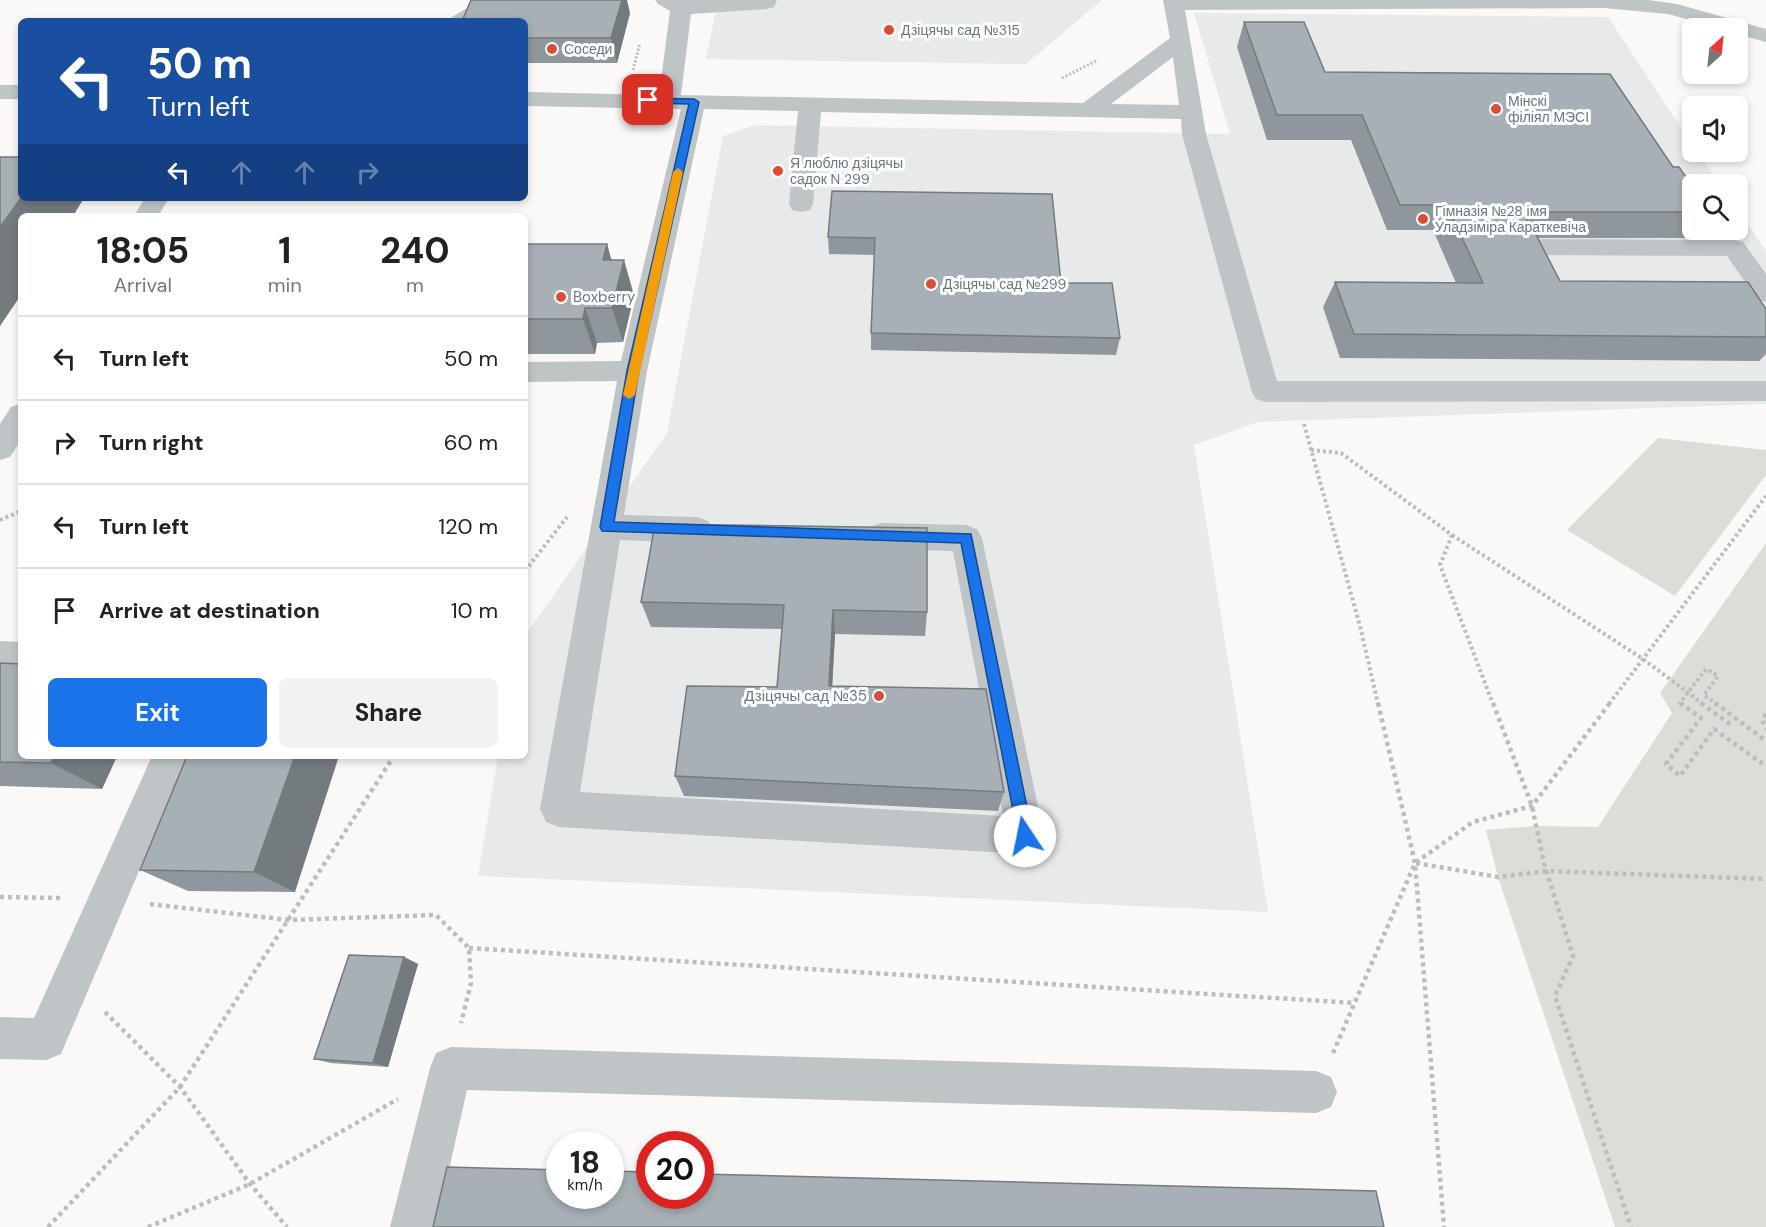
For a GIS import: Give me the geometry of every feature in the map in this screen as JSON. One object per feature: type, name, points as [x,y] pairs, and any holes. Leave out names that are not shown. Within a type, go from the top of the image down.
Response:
[{"type":"lane","points":[[465,18],[486,7],[493,0]]},
{"type":"lane","points":[[767,0],[767,3],[673,4],[682,101],[633,371],[559,809],[1025,836],[966,538],[846,535]]},
{"type":"lane","points":[[1766,36],[1670,8],[1604,2],[1173,2],[1181,40],[1189,112],[1266,392],[1766,391]]},
{"type":"lane","points":[[1090,109],[1181,40]]},
{"type":"lane","points":[[0,92],[18,92]]},
{"type":"lane","points":[[528,99],[1189,112]]},
{"type":"lane","points":[[801,204],[810,104]]},
{"type":"lane","points":[[1524,247],[1734,248],[1766,293]]},
{"type":"lane","points":[[528,372],[633,371]]},
{"type":"lane","points":[[0,449],[18,420]]},
{"type":"lane","points":[[607,527],[727,531]]},
{"type":"lane","points":[[0,656],[18,657]]},
{"type":"lane","points":[[0,1038],[46,1040],[169,759]]},
{"type":"lane","points":[[412,1227],[451,1068],[1316,1092]]},
{"type":"path","points":[[626,100],[642,33]]},
{"type":"path","points":[[1005,107],[1106,56]]},
{"type":"path","points":[[1295,391],[1360,626],[1415,863],[1444,1227]]},
{"type":"path","points":[[1311,450],[1341,453],[1452,535],[1642,659],[1731,725]]},
{"type":"path","points":[[1316,1092],[1415,863],[1473,822],[1532,806],[1766,496]]},
{"type":"path","points":[[0,520],[18,512]]},
{"type":"path","points":[[1452,535],[1440,565],[1532,806],[1534,826],[1546,871],[1573,956],[1555,996],[1631,1227]]},
{"type":"path","points":[[1766,741],[1704,695],[1718,676],[1706,669],[1680,703],[1701,718],[1666,764],[1680,776],[1714,729],[1766,766]]},
{"type":"path","points":[[1766,714],[1762,720],[1766,729]]},
{"type":"path","points":[[48,1227],[180,1087],[392,759]]},
{"type":"path","points":[[1415,863],[1498,877],[1546,871],[1766,879]]},
{"type":"path","points":[[0,897],[108,898],[288,920],[435,915],[469,948],[1354,1003]]},
{"type":"path","points":[[147,1227],[250,1184],[451,1068],[471,983],[469,948]]},
{"type":"path","points":[[73,980],[180,1087],[250,1184],[287,1227]]},
{"type":"shaded area","name":"Дзіцячы сад №315","points":[[718,0],[1102,0],[1026,64],[706,59]]},
{"type":"shaded area","points":[[1194,13],[1608,17],[1682,129],[1682,162],[1704,162],[1713,174],[1682,174],[1682,240],[1748,240],[1748,225],[1766,251],[1766,404],[1258,422],[1194,445],[1268,912],[478,876],[498,759],[528,759],[528,632],[667,433],[723,136],[755,125],[1230,134]]},
{"type":"shaded area","points":[[1658,438],[1766,450],[1766,475],[1675,596],[1567,530]]},
{"type":"shaded area","points":[[1766,543],[1766,1227],[1615,1227],[1498,877],[1486,830],[1535,826],[1598,827],[1672,713],[1660,693]]},
{"type":"building","points":[[471,0],[622,0],[611,38],[528,38],[528,18],[463,18]]},
{"type":"building","points":[[1244,22],[1304,22],[1325,72],[1610,74],[1673,167],[1679,167],[1684,174],[1682,212],[1524,212],[1527,218],[1526,223],[1534,231],[1560,281],[1748,282],[1766,309],[1766,337],[1354,334],[1335,282],[1483,283],[1447,205],[1400,205],[1362,115],[1277,115]]},
{"type":"building","points":[[0,157],[18,157],[19,201],[0,227]]},
{"type":"building","points":[[832,191],[1052,194],[1061,283],[1112,283],[1120,338],[871,333],[875,238],[828,237]]},
{"type":"building","points":[[528,244],[607,244],[603,260],[624,260],[612,308],[585,308],[583,319],[528,319]]},
{"type":"building","points":[[655,524],[927,528],[927,612],[833,610],[829,686],[986,689],[1004,792],[675,776],[687,686],[777,687],[784,605],[641,602]]},
{"type":"building","points":[[0,663],[18,664],[18,759],[53,759],[51,763],[0,762]]},
{"type":"building","points":[[186,759],[294,759],[254,872],[140,870]]},
{"type":"building","points":[[349,955],[404,957],[373,1063],[314,1059]]},
{"type":"building","points":[[447,1167],[546,1170],[546,1209],[624,1209],[624,1171],[636,1172],[636,1209],[714,1209],[714,1174],[1376,1191],[1384,1227],[433,1227]]},
{"type":"slow traffic","points":[[629,395],[678,172]]},
{"type":"place","name":"Дзіцячы сад №315","points":[[889,30]]},
{"type":"place","name":"Соседи","points":[[552,49]]},
{"type":"place","name":"Мінскі філіял МЭСІ","points":[[1496,109]]},
{"type":"place","name":"Я люблю дзіцячы садок N 299","points":[[778,171]]},
{"type":"place","name":"Гімназія №28 імя Уладзіміра Караткевіча","points":[[1423,219]]},
{"type":"place","name":"Дзіцячы сад №299","points":[[931,284]]},
{"type":"place","name":"Boxberry","points":[[561,297]]},
{"type":"place","name":"Дзіцячы сад №35","points":[[879,696]]},
{"type":"route","points":[[648,100],[694,102],[633,371],[607,527],[966,538],[1025,836]]}]
